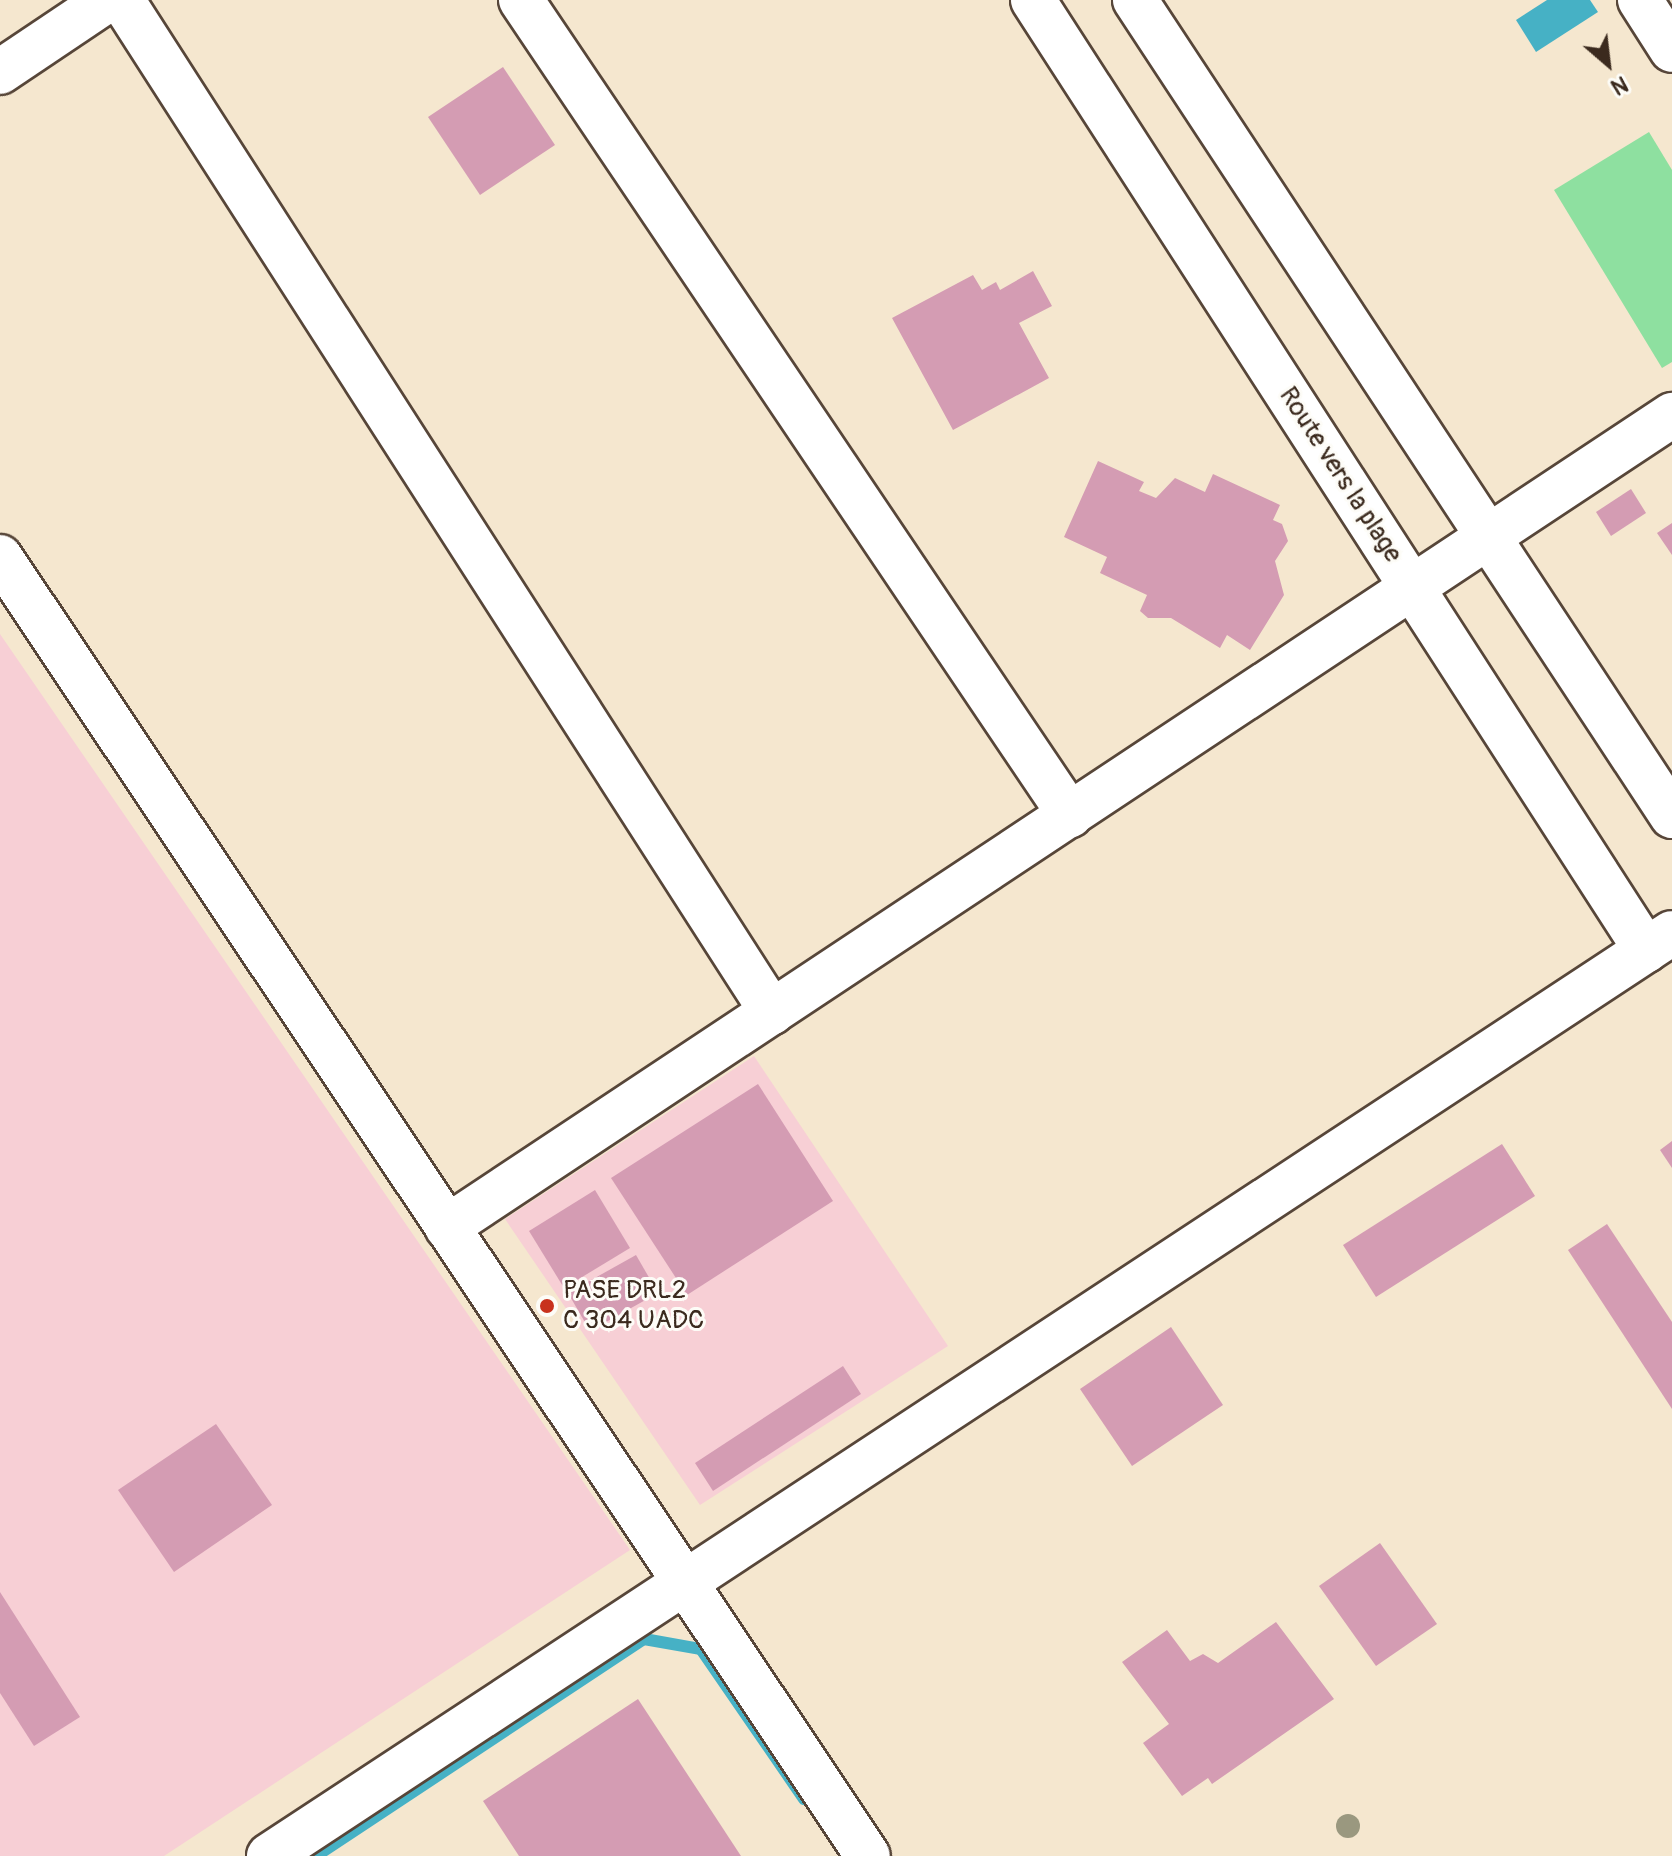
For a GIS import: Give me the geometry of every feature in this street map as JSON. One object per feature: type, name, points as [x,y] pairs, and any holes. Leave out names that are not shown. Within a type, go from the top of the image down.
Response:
[{"type":"street","points":[[0,72],[107,0]]},
{"type":"street","points":[[122,0],[772,1012]]},
{"type":"street","points":[[521,0],[1070,815]]},
{"type":"street","name":"Route vers la plage","points":[[1033,0],[1413,587],[1659,941]]},
{"type":"street","points":[[1135,0],[1672,816]]},
{"type":"street","points":[[1640,0],[1672,50]]},
{"type":"street","points":[[447,1227],[1672,415]]},
{"type":"street","points":[[0,557],[868,1856]]},
{"type":"street","points":[[269,1856],[1659,941]]},
{"type":"shaded area","points":[[0,634],[630,1550],[164,1856],[0,1856]]},
{"type":"shaded area","points":[[754,1056],[948,1346],[700,1505],[505,1219]]},
{"type":"green space","points":[[1649,132],[1672,170],[1672,362],[1662,368],[1554,190]]},
{"type":"water","points":[[1547,0],[1590,0],[1598,12],[1536,52],[1516,20]]},
{"type":"building","points":[[503,67],[555,145],[480,195],[428,117]]},
{"type":"building","points":[[1033,271],[1052,306],[1019,323],[1049,378],[953,430],[892,318],[973,275],[982,290],[996,282],[1000,290]]},
{"type":"building","points":[[1098,461],[1144,482],[1139,491],[1156,498],[1175,478],[1205,492],[1213,474],[1280,505],[1273,520],[1282,524],[1288,541],[1275,561],[1284,595],[1250,650],[1227,635],[1220,648],[1171,618],[1148,618],[1140,611],[1147,595],[1100,573],[1107,557],[1064,537]]},
{"type":"building","points":[[1631,489],[1646,513],[1611,536],[1596,512]]},
{"type":"building","points":[[1672,523],[1672,555],[1657,533]]},
{"type":"building","points":[[758,1084],[833,1201],[687,1295],[611,1178]]},
{"type":"building","points":[[1672,1141],[1672,1168],[1660,1150]]},
{"type":"building","points":[[1502,1144],[1535,1196],[1376,1297],[1343,1245]]},
{"type":"building","points":[[595,1190],[630,1248],[564,1288],[529,1231]]},
{"type":"building","points":[[1607,1224],[1672,1322],[1672,1409],[1568,1250]]},
{"type":"building","points":[[636,1255],[658,1293],[590,1331],[568,1293]]},
{"type":"building","points":[[1171,1327],[1223,1405],[1132,1466],[1080,1389]]},
{"type":"building","points":[[843,1366],[861,1394],[713,1491],[695,1463]]},
{"type":"building","points":[[216,1424],[272,1505],[174,1572],[118,1490]]},
{"type":"building","points":[[1380,1543],[1437,1624],[1376,1666],[1319,1586]]},
{"type":"building","points":[[0,1592],[80,1717],[34,1746],[0,1693]]},
{"type":"building","points":[[1276,1622],[1334,1699],[1212,1784],[1208,1778],[1182,1796],[1143,1743],[1169,1724],[1122,1662],[1167,1630],[1190,1661],[1203,1654],[1218,1663]]},
{"type":"building","points":[[638,1699],[741,1856],[519,1856],[483,1801]]},
{"type":"waterway","points":[[316,1856],[644,1639],[701,1649],[804,1799]]},
{"type":"place","name":"PASE DRL2 C 304 UADC","points":[[547,1306]]}]
